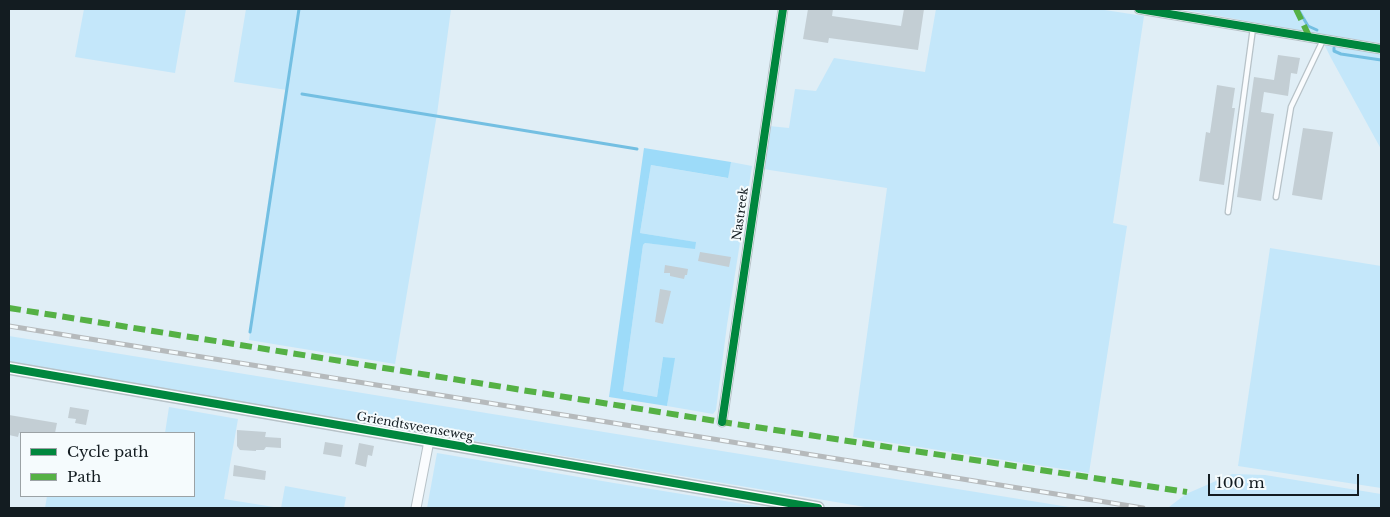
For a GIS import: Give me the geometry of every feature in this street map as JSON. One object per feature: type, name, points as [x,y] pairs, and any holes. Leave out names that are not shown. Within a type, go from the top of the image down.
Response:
[{"type":"street","name":"Nastreek","points":[[722,422],[783,9]]},
{"type":"street","points":[[1139,9],[1381,49]]},
{"type":"street","name":"Griendtsveenseweg","points":[[9,368],[818,508]]},
{"type":"street","points":[[416,508],[429,441]]},
{"type":"lane","points":[[1228,212],[1253,27]]},
{"type":"lane","points":[[1276,197],[1291,107],[1324,39]]},
{"type":"shaded area","points":[[84,9],[186,9],[175,73],[75,57]]},
{"type":"shaded area","points":[[246,9],[451,9],[437,114],[395,364],[249,340],[269,195],[287,90],[234,82]]},
{"type":"shaded area","points":[[936,9],[1098,9],[1144,16],[1113,223],[1127,226],[1089,473],[853,437],[887,188],[763,169],[769,126],[789,128],[795,89],[816,91],[834,58],[925,72]]},
{"type":"shaded area","points":[[1180,9],[1381,9],[1381,43],[1325,35]]},
{"type":"shaded area","points":[[1324,44],[1381,54],[1381,149],[1331,58]]},
{"type":"shaded area","points":[[644,148],[731,162],[728,178],[651,165],[640,233],[696,242],[695,249],[645,243],[643,245],[623,391],[657,397],[663,357],[675,358],[667,406],[609,397]]},
{"type":"shaded area","points":[[731,162],[752,166],[727,325],[716,410],[713,414],[667,406],[674,358],[663,357],[657,397],[623,391],[643,245],[645,243],[695,248],[695,242],[640,233],[651,165],[727,178]]},
{"type":"shaded area","points":[[1270,248],[1381,266],[1381,488],[1238,466]]},
{"type":"shaded area","points":[[9,336],[1075,508],[871,508],[9,363]]},
{"type":"shaded area","points":[[169,407],[238,419],[224,499],[280,508],[45,508],[47,497],[195,497],[195,432],[165,432]]},
{"type":"shaded area","points":[[437,453],[614,483],[768,508],[427,508]]},
{"type":"shaded area","points":[[1232,474],[1265,475],[1381,494],[1381,508],[1169,507],[1186,494]]},
{"type":"shaded area","points":[[285,486],[346,497],[344,508],[281,508]]},
{"type":"building","points":[[808,9],[833,9],[832,16],[901,26],[904,9],[924,9],[918,50],[829,38],[828,43],[803,39]]},
{"type":"building","points":[[1278,55],[1300,58],[1297,74],[1291,73],[1288,96],[1264,92],[1261,112],[1274,114],[1261,201],[1237,197],[1254,77],[1274,80]]},
{"type":"building","points":[[1217,85],[1235,88],[1232,108],[1235,108],[1224,185],[1199,181],[1206,132],[1210,133]]},
{"type":"building","points":[[1303,128],[1333,132],[1322,200],[1292,195]]},
{"type":"building","points":[[700,252],[731,257],[729,267],[698,261]]},
{"type":"building","points":[[665,265],[688,269],[687,275],[685,275],[684,279],[670,276],[670,273],[664,273]]},
{"type":"building","points":[[660,289],[671,291],[663,324],[655,322]]},
{"type":"building","points":[[70,407],[89,410],[86,425],[75,423],[76,419],[68,418]]},
{"type":"building","points":[[9,415],[57,423],[55,432],[20,432],[18,437],[9,435]]},
{"type":"building","points":[[237,430],[266,432],[265,437],[281,438],[281,448],[266,447],[264,450],[256,451],[240,450],[237,446]]},
{"type":"building","points":[[325,442],[343,445],[341,457],[323,454]]},
{"type":"building","points":[[359,443],[374,446],[372,456],[368,455],[366,467],[355,464]]},
{"type":"building","points":[[234,465],[266,471],[265,480],[233,476]]},
{"type":"waterway","points":[[250,332],[299,9]]},
{"type":"waterway","points":[[1298,9],[1308,26],[1317,30]]},
{"type":"waterway","points":[[1334,48],[1334,51],[1341,54],[1381,60]]},
{"type":"waterway","points":[[302,94],[637,149]]},
{"type":"railway","points":[[9,326],[1143,508]]},
{"type":"marked path","points":[[1296,9],[1309,36]]},
{"type":"marked path","points":[[9,308],[722,422],[1187,492]]},
{"type":"cycle path","points":[[722,422],[783,9]]},
{"type":"cycle path","points":[[1139,9],[1381,49]]},
{"type":"cycle path","points":[[9,368],[818,508]]}]
